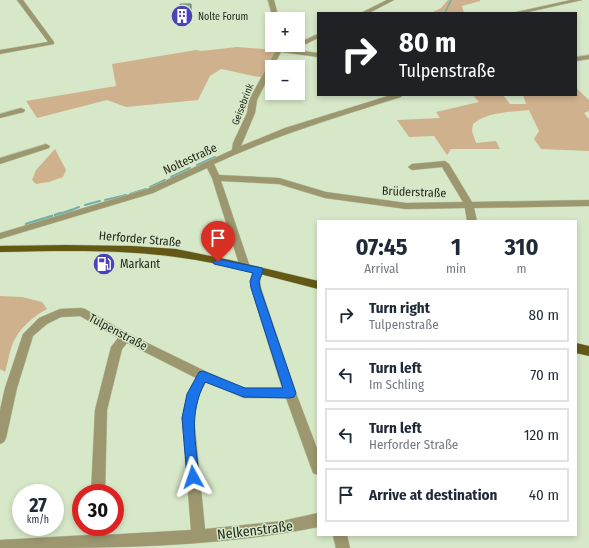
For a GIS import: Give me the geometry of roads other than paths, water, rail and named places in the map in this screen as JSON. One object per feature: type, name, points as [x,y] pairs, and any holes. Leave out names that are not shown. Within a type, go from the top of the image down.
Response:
[{"type":"main road","name":"Herforder Straße","points":[[0,249],[96,248],[177,254],[245,267],[317,285]]},
{"type":"main road","name":"Herforder Straße","points":[[0,254],[28,249]]},
{"type":"main road","points":[[577,348],[589,351]]},
{"type":"street","points":[[0,52],[52,43],[20,0]]},
{"type":"street","points":[[271,0],[275,12]]},
{"type":"street","points":[[366,12],[391,0]]},
{"type":"street","points":[[520,12],[579,0]]},
{"type":"street","points":[[305,42],[317,36]]},
{"type":"street","name":"Geisebrink","points":[[236,151],[237,143],[250,113],[253,100],[277,52]]},
{"type":"street","points":[[295,52],[317,55]]},
{"type":"street","points":[[577,59],[589,57]]},
{"type":"street","name":"Noltestraße","points":[[4,234],[134,197],[236,151],[309,122],[388,96]]},
{"type":"street","points":[[0,116],[21,110]]},
{"type":"street","points":[[0,161],[46,146]]},
{"type":"street","points":[[209,163],[216,178],[245,267]]},
{"type":"street","points":[[412,167],[445,164],[469,205],[472,220]]},
{"type":"street","name":"Brüderstraße","points":[[216,178],[278,181],[325,195],[406,206],[589,203]]},
{"type":"street","points":[[258,271],[255,281],[256,288],[290,393],[317,465]]},
{"type":"street","name":"Tulpenstraße","points":[[0,438],[11,388],[28,334],[43,321],[60,313],[81,312],[125,337],[203,376],[244,393],[290,393]]},
{"type":"street","points":[[98,484],[101,410],[117,347],[125,337]]},
{"type":"street","points":[[199,537],[188,418],[193,394],[203,376]]},
{"type":"street","name":"Nelkenstraße","points":[[0,547],[199,537],[282,528],[317,520]]},
{"type":"street","points":[[96,536],[96,543]]},
{"type":"street","points":[[340,536],[343,548]]},
{"type":"waterway","points":[[445,12],[451,0]]},
{"type":"waterway","points":[[197,165],[215,157]]},
{"type":"waterway","points":[[171,177],[190,168]]},
{"type":"waterway","points":[[150,187],[165,180]]},
{"type":"waterway","points":[[130,194],[146,189]]},
{"type":"waterway","points":[[105,200],[126,195]]},
{"type":"waterway","points":[[85,205],[100,201]]},
{"type":"waterway","points":[[69,211],[79,207]]},
{"type":"waterway","points":[[63,213],[69,211]]},
{"type":"waterway","points":[[55,215],[61,213]]},
{"type":"waterway","points":[[26,224],[52,216]]},
{"type":"place","name":"Nolte Forum","points":[[182,16]]},
{"type":"place","name":"Markant","points":[[104,264]]}]
